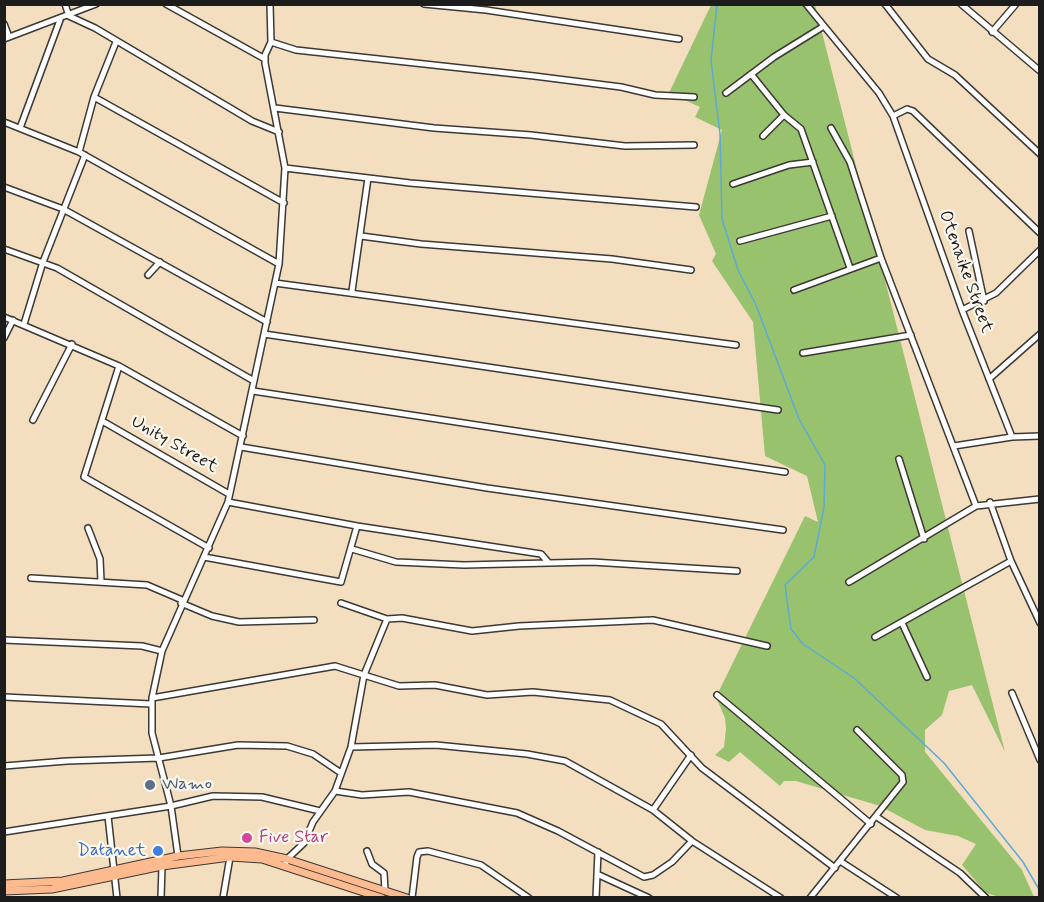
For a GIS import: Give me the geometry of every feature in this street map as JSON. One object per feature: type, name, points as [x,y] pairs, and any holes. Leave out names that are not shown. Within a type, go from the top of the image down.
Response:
[{"type":"main road","points":[[9,894],[52,889],[178,856],[222,851],[255,852],[383,894],[409,897]]},
{"type":"main road","points":[[4,884],[63,881],[230,857],[286,863]]},
{"type":"street","points":[[64,4],[69,16],[114,38],[257,124],[279,132]]},
{"type":"street","points":[[4,24],[7,38],[60,20],[96,4]]},
{"type":"street","points":[[166,4],[265,59]]},
{"type":"street","points":[[178,856],[171,806],[152,733],[152,701],[162,651],[182,601],[209,548],[228,502],[279,264],[285,168],[265,59],[271,42],[270,4]]},
{"type":"street","points":[[424,4],[486,10],[679,39]]},
{"type":"street","name":"Otenaike Street","points":[[806,4],[879,93],[893,116],[962,310],[1012,437]]},
{"type":"street","points":[[885,4],[928,59],[955,75],[1040,154]]},
{"type":"street","points":[[961,4],[1040,72]]},
{"type":"street","points":[[992,32],[1016,4]]},
{"type":"street","points":[[20,128],[60,20]]},
{"type":"street","points":[[726,93],[824,26]]},
{"type":"street","points":[[24,324],[43,262],[82,153],[94,97],[114,38]]},
{"type":"street","points":[[271,42],[296,50],[534,76],[621,87],[655,95],[694,97]]},
{"type":"street","points":[[752,74],[784,116],[801,129],[850,268]]},
{"type":"street","points":[[94,97],[284,203]]},
{"type":"street","points":[[275,108],[434,128],[531,135],[625,146],[694,145]]},
{"type":"street","points":[[893,116],[907,109],[913,111],[1040,233]]},
{"type":"street","points":[[763,136],[784,116]]},
{"type":"street","points":[[4,122],[82,153],[279,264]]},
{"type":"street","points":[[831,128],[850,162],[881,258],[976,506]]},
{"type":"street","points":[[733,184],[789,165],[813,162]]},
{"type":"street","points":[[285,168],[368,178],[696,207]]},
{"type":"street","points":[[352,291],[368,178]]},
{"type":"street","points":[[4,187],[63,209],[267,322]]},
{"type":"street","points":[[740,241],[832,216]]},
{"type":"street","points":[[969,231],[984,301]]},
{"type":"street","points":[[361,236],[612,259],[691,270]]},
{"type":"street","points":[[4,249],[43,262],[132,310],[254,381]]},
{"type":"street","points":[[962,310],[984,301],[1001,289],[1040,250]]},
{"type":"street","points":[[794,290],[881,258]]},
{"type":"street","points":[[148,275],[160,262]]},
{"type":"street","points":[[275,283],[352,291],[736,345]]},
{"type":"street","points":[[4,317],[72,344],[119,366],[243,436]]},
{"type":"street","points":[[4,338],[14,320]]},
{"type":"street","points":[[264,334],[778,410]]},
{"type":"street","points":[[989,379],[1040,334]]},
{"type":"street","points":[[803,353],[911,335]]},
{"type":"street","points":[[33,420],[72,344]]},
{"type":"street","points":[[119,366],[104,422],[84,477],[209,548]]},
{"type":"street","points":[[253,391],[785,472]]},
{"type":"street","name":"Unity Street","points":[[104,422],[229,494]]},
{"type":"street","points":[[954,446],[1012,437],[1040,436]]},
{"type":"street","points":[[241,447],[487,488],[783,530]]},
{"type":"street","points":[[899,459],[924,539]]},
{"type":"street","points":[[849,582],[924,539],[945,522],[976,506],[990,502],[1040,499]]},
{"type":"street","points":[[228,502],[357,526],[541,554],[548,562]]},
{"type":"street","points":[[990,502],[1011,561],[1040,622]]},
{"type":"street","points":[[204,557],[340,582],[357,526]]},
{"type":"street","points":[[88,528],[101,562],[101,581]]},
{"type":"street","points":[[351,549],[396,561],[464,565],[548,562],[737,571]]},
{"type":"street","points":[[875,637],[1011,561]]},
{"type":"street","points":[[31,578],[101,581],[157,587],[212,616],[239,621],[314,620]]},
{"type":"street","points":[[341,603],[387,619],[402,618],[481,631],[519,626],[654,620],[767,646]]},
{"type":"street","points":[[286,863],[304,843],[320,811],[335,791],[351,747],[364,675],[387,619]]},
{"type":"street","points":[[902,623],[927,677]]},
{"type":"street","points":[[4,640],[142,646],[162,651]]},
{"type":"street","points":[[4,698],[152,701],[330,666],[399,686],[435,685],[487,695],[533,692],[610,700],[661,724],[702,768],[834,868]]},
{"type":"street","points":[[1012,693],[1040,760]]},
{"type":"street","points":[[717,695],[843,803],[872,824]]},
{"type":"street","points":[[810,897],[872,824],[904,779],[857,730]]},
{"type":"street","points":[[4,766],[67,760],[159,758],[238,745],[287,746],[313,754],[341,773]]},
{"type":"street","points":[[351,747],[436,745],[527,754],[565,761],[653,810],[692,841],[781,897]]},
{"type":"street","points":[[653,810],[691,755]]},
{"type":"street","points":[[335,791],[362,795],[409,792],[530,817],[644,876],[653,875],[672,862],[692,841]]},
{"type":"street","points":[[4,832],[171,806],[213,796],[236,795],[279,800],[320,811]]},
{"type":"street","points":[[108,816],[117,897]]},
{"type":"street","points":[[877,817],[960,873],[986,897]]},
{"type":"street","points":[[367,851],[372,864],[384,873],[383,894]]},
{"type":"street","points":[[409,897],[419,852],[428,851],[481,866],[529,897]]},
{"type":"street","points":[[596,897],[599,875],[598,852]]},
{"type":"street","points":[[223,897],[230,857]]},
{"type":"street","points":[[840,861],[897,897]]},
{"type":"street","points":[[161,897],[162,866]]},
{"type":"street","points":[[599,875],[649,897]]},
{"type":"green space","points":[[711,5],[815,5],[1005,752],[972,685],[949,691],[942,715],[925,730],[925,752],[1022,870],[1034,897],[1000,897],[986,893],[962,865],[976,844],[958,836],[925,830],[880,806],[796,781],[784,781],[780,786],[740,752],[729,762],[715,755],[724,747],[726,729],[725,718],[716,697],[805,516],[818,522],[807,476],[765,456],[753,322],[712,261],[716,254],[699,215],[722,130],[695,117],[700,107],[669,93]]},
{"type":"waterway","points":[[717,4],[711,61],[720,134],[722,219],[738,270],[756,305],[799,419],[825,465],[824,507],[814,557],[785,585],[791,629],[803,644],[854,678],[944,763],[1023,862],[1040,891]]},
{"type":"place","name":"Wamo","points":[[150,785]]},
{"type":"place","name":"Five Star","points":[[247,838]]},
{"type":"place","name":"Datanet","points":[[158,851]]}]
